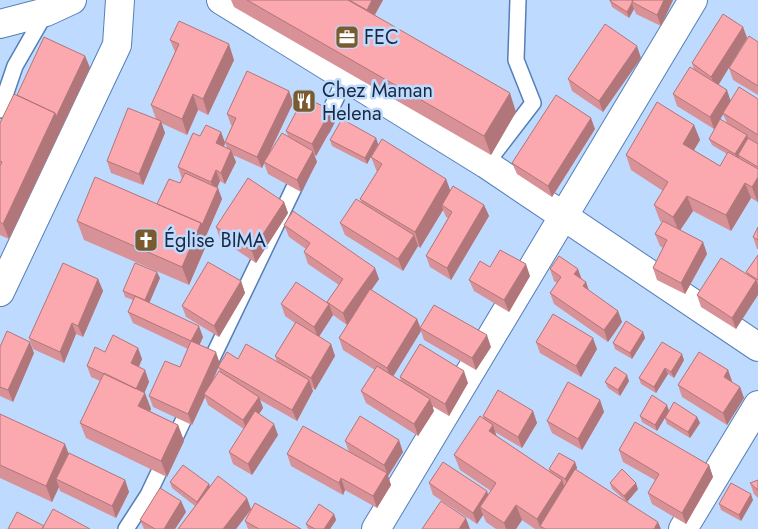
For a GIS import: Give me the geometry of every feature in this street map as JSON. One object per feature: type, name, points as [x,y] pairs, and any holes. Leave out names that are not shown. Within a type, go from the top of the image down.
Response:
[{"type":"street","points":[[0,24],[46,12],[72,0]]},
{"type":"street","points":[[0,292],[117,45],[120,0]]},
{"type":"street","points":[[221,0],[486,164],[758,347]]},
{"type":"street","points":[[376,529],[694,0]]},
{"type":"street","points":[[683,529],[758,405]]},
{"type":"lane","points":[[486,164],[533,104],[516,60],[518,0]]},
{"type":"lane","points":[[0,110],[15,66],[46,12]]},
{"type":"lane","points":[[316,139],[346,77]]},
{"type":"lane","points":[[126,529],[148,495],[308,157]]},
{"type":"building","points":[[247,0],[348,0],[510,93],[484,136]]},
{"type":"building","points":[[349,0],[372,0],[367,10]]},
{"type":"building","points":[[610,0],[633,0],[627,12]]},
{"type":"building","points":[[633,0],[664,0],[657,15],[632,2]]},
{"type":"building","points":[[723,14],[743,27],[711,77],[692,63]]},
{"type":"building","points":[[179,21],[229,44],[203,99],[193,94],[182,119],[151,105],[179,44],[170,40]]},
{"type":"building","points":[[605,24],[637,46],[599,101],[568,79]]},
{"type":"building","points":[[749,36],[758,42],[758,86],[729,68]]},
{"type":"building","points":[[44,37],[85,56],[56,117],[55,113],[17,95]]},
{"type":"building","points":[[690,67],[727,90],[710,117],[673,94]]},
{"type":"building","points":[[247,71],[289,91],[257,157],[225,142],[236,118],[227,114]]},
{"type":"building","points":[[739,87],[758,99],[758,135],[723,113]]},
{"type":"building","points":[[14,94],[55,113],[3,224],[0,222],[0,166],[2,162],[0,161],[0,123]]},
{"type":"building","points":[[556,95],[591,118],[548,186],[512,163]]},
{"type":"building","points":[[304,97],[331,110],[312,144],[286,131]]},
{"type":"building","points":[[657,102],[694,125],[683,144],[720,166],[728,152],[758,169],[758,177],[752,187],[745,183],[726,215],[687,196],[673,217],[654,205],[668,182],[626,155]]},
{"type":"building","points":[[128,108],[161,121],[139,174],[107,161]]},
{"type":"building","points":[[342,119],[376,138],[365,158],[330,140]]},
{"type":"building","points":[[720,119],[747,135],[735,154],[709,139]]},
{"type":"building","points":[[206,125],[221,132],[216,143],[231,150],[221,173],[216,170],[211,182],[178,167],[193,133],[200,136]]},
{"type":"building","points":[[282,133],[313,151],[297,180],[264,162]]},
{"type":"building","points":[[748,138],[758,144],[758,167],[738,155]]},
{"type":"building","points":[[382,139],[446,179],[415,232],[360,199],[382,164],[371,157]]},
{"type":"building","points":[[185,173],[218,188],[202,225],[157,204],[169,179],[180,183]]},
{"type":"building","name":"Église BIMA","points":[[95,177],[201,223],[182,267],[77,221]]},
{"type":"building","points":[[248,178],[284,202],[252,251],[216,227]]},
{"type":"building","points":[[453,186],[484,205],[447,268],[426,256],[452,212],[442,205]]},
{"type":"building","points":[[356,199],[414,235],[398,259],[340,223]]},
{"type":"building","points":[[293,211],[375,268],[343,313],[327,302],[343,279],[304,252],[310,243],[284,225]]},
{"type":"building","points":[[663,221],[703,242],[681,283],[653,268],[667,240],[655,234]]},
{"type":"building","points":[[758,227],[758,240],[753,237]]},
{"type":"building","points":[[500,250],[526,264],[504,300],[469,280],[480,261],[490,267]]},
{"type":"building","points":[[758,255],[758,280],[746,272]]},
{"type":"building","points":[[559,256],[578,269],[574,274],[586,282],[583,286],[618,311],[604,330],[550,293],[561,277],[550,269]]},
{"type":"building","points":[[721,258],[756,280],[732,318],[697,295]]},
{"type":"building","points":[[208,262],[241,281],[214,326],[182,306]]},
{"type":"building","points":[[63,263],[98,279],[78,326],[72,323],[60,352],[29,338]]},
{"type":"building","points":[[135,263],[157,272],[145,300],[123,291]]},
{"type":"building","points":[[296,282],[329,304],[314,327],[281,304]]},
{"type":"building","points":[[370,289],[417,319],[387,368],[339,338]]},
{"type":"building","points":[[135,296],[199,326],[191,341],[128,312]]},
{"type":"building","points":[[434,305],[487,335],[472,358],[420,328]]},
{"type":"building","points":[[553,314],[593,338],[576,366],[536,342]]},
{"type":"building","points":[[626,321],[643,332],[630,353],[613,343]]},
{"type":"building","points":[[296,322],[331,344],[311,378],[275,356]]},
{"type":"building","points":[[7,331],[30,342],[8,390],[0,387],[0,347]]},
{"type":"building","points":[[113,335],[138,348],[131,363],[145,370],[136,389],[87,366],[95,347],[105,352]]},
{"type":"building","points":[[191,341],[216,352],[188,414],[149,396],[165,361],[180,367]]},
{"type":"building","points":[[662,342],[682,354],[671,372],[665,368],[654,387],[639,378]]},
{"type":"building","points":[[246,344],[309,380],[292,410],[218,367],[227,352],[238,359]]},
{"type":"building","points":[[420,344],[464,371],[445,404],[400,377]]},
{"type":"building","points":[[699,352],[728,370],[724,377],[740,387],[723,413],[678,385]]},
{"type":"building","points":[[377,366],[430,399],[414,424],[361,391]]},
{"type":"building","points":[[615,367],[627,375],[618,390],[605,382]]},
{"type":"building","points":[[219,371],[259,397],[243,420],[204,394]]},
{"type":"building","points":[[104,373],[145,393],[138,406],[178,425],[161,461],[80,423]]},
{"type":"building","points":[[568,382],[600,400],[578,439],[547,421]]},
{"type":"building","points":[[498,390],[533,411],[518,437],[483,416]]},
{"type":"building","points":[[652,395],[667,405],[655,425],[640,416]]},
{"type":"building","points":[[674,402],[697,417],[688,432],[665,418]]},
{"type":"building","points":[[255,411],[274,424],[248,464],[229,452]]},
{"type":"building","points":[[0,414],[65,444],[46,486],[0,465]]},
{"type":"building","points":[[360,416],[399,440],[384,465],[345,441]]},
{"type":"building","points":[[480,416],[493,425],[489,431],[562,480],[537,519],[516,505],[504,523],[480,507],[496,483],[454,455]]},
{"type":"building","points":[[635,422],[709,465],[682,513],[648,493],[659,474],[619,450]]},
{"type":"building","points":[[303,426],[387,473],[373,496],[341,478],[339,483],[287,454]]},
{"type":"building","points":[[69,453],[125,480],[112,506],[56,479]]},
{"type":"building","points":[[559,453],[575,462],[565,479],[549,469]]},
{"type":"building","points":[[443,462],[487,491],[473,513],[429,483]]},
{"type":"building","points":[[183,465],[209,484],[197,502],[170,482]]},
{"type":"building","points":[[575,469],[658,522],[654,529],[545,529],[540,526]]},
{"type":"building","points":[[622,469],[636,483],[624,496],[610,483]]},
{"type":"building","points":[[218,476],[247,498],[223,529],[178,529]]},
{"type":"building","points":[[758,480],[758,490],[750,483]]},
{"type":"building","points":[[731,483],[751,494],[739,515],[719,504]]},
{"type":"building","points":[[160,488],[181,501],[164,529],[155,529],[140,520]]},
{"type":"building","points":[[441,501],[466,518],[459,529],[422,529]]},
{"type":"building","points":[[255,503],[301,529],[259,529],[245,521]]},
{"type":"building","points":[[319,504],[334,514],[324,529],[315,529],[306,524]]},
{"type":"building","points":[[53,509],[90,529],[42,529]]},
{"type":"building","points":[[17,512],[44,526],[42,529],[8,529]]},
{"type":"place","name":"FEC","points":[[347,37]]},
{"type":"place","name":"Chez Maman Helena","points":[[304,101]]},
{"type":"place","name":"Église BIMA","points":[[146,240]]}]
